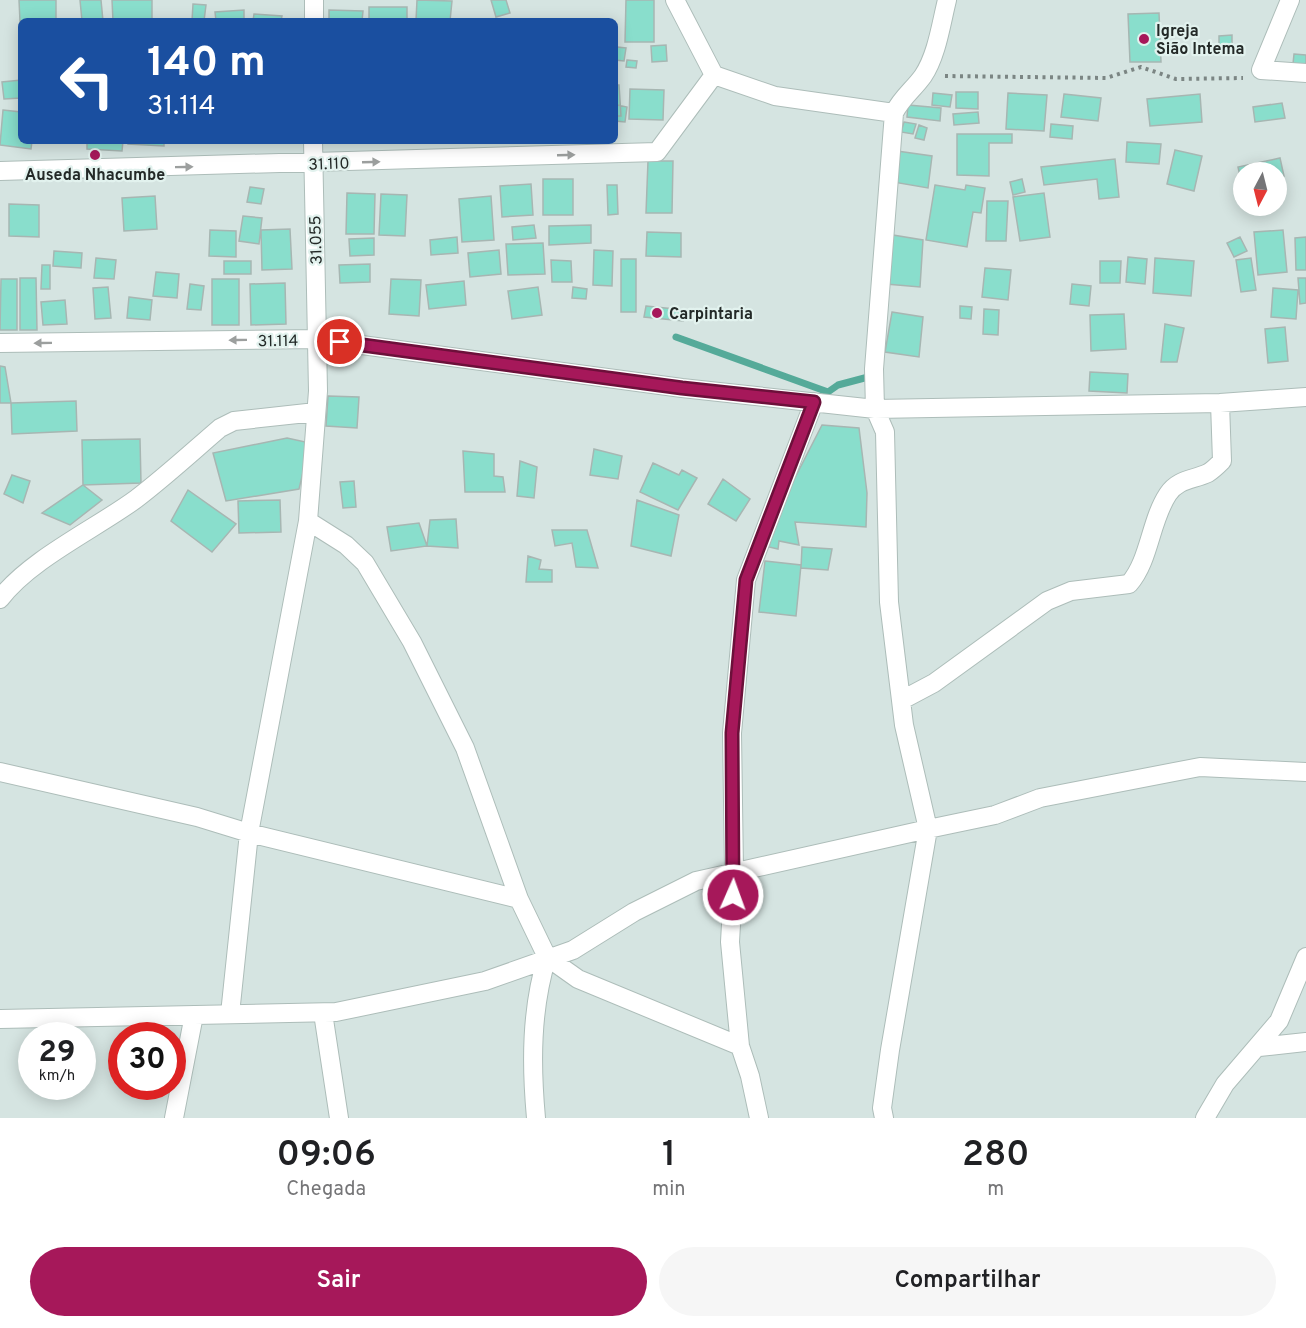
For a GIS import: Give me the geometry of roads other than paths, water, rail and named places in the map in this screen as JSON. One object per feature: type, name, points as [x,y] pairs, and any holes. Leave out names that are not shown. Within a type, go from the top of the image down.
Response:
[{"type":"street","points":[[314,0],[314,18]]},
{"type":"street","points":[[675,0],[714,75],[775,96],[894,113]]},
{"type":"street","points":[[884,1118],[882,1108],[890,1050],[928,829],[904,725],[889,602],[885,432],[875,410],[874,369],[894,113],[902,98],[923,75],[937,41],[947,0]]},
{"type":"street","points":[[1290,0],[1261,70],[1306,73]]},
{"type":"street","name":"31.110","points":[[0,171],[313,164],[657,152],[714,75]]},
{"type":"street","name":"31.055","points":[[230,1014],[249,833],[308,521],[316,412],[317,339],[313,144]]},
{"type":"street","name":"31.114","points":[[0,343],[317,339],[682,388],[875,410],[1220,403],[1306,397]]},
{"type":"street","points":[[759,1118],[750,1076],[740,1046],[730,942],[734,871],[732,733],[746,580],[814,402]]},
{"type":"street","points":[[902,700],[934,683],[1047,601],[1071,591],[1129,584],[1137,575],[1155,520],[1168,494],[1178,482],[1210,472],[1222,461],[1220,403]]},
{"type":"street","points":[[0,599],[10,587],[36,567],[136,498],[220,428],[234,421],[316,412]]},
{"type":"street","points":[[308,521],[346,544],[365,563],[412,642],[465,748],[519,899],[548,957],[578,979],[740,1046]]},
{"type":"street","points":[[0,1019],[336,1012],[485,981],[573,950],[634,912],[696,881],[734,871],[994,814],[1040,798],[1200,766],[1306,772]]},
{"type":"street","points":[[0,772],[197,817],[249,833],[519,899]]},
{"type":"street","points":[[536,1118],[534,1026],[536,1000],[548,957]]},
{"type":"street","points":[[1204,1118],[1225,1084],[1279,1021],[1306,957]]},
{"type":"street","points":[[323,1012],[339,1118]]},
{"type":"street","points":[[174,1118],[194,1015]]},
{"type":"street","points":[[1258,1047],[1306,1041]]},
{"type":"waterway","points":[[676,337],[828,392],[838,385],[872,376]]},
{"type":"place","name":"Igreja Sião Intema","points":[[1144,39]]},
{"type":"place","name":"Auseda Nhacumbe","points":[[95,155]]},
{"type":"place","name":"Carpintaria","points":[[657,313]]}]
